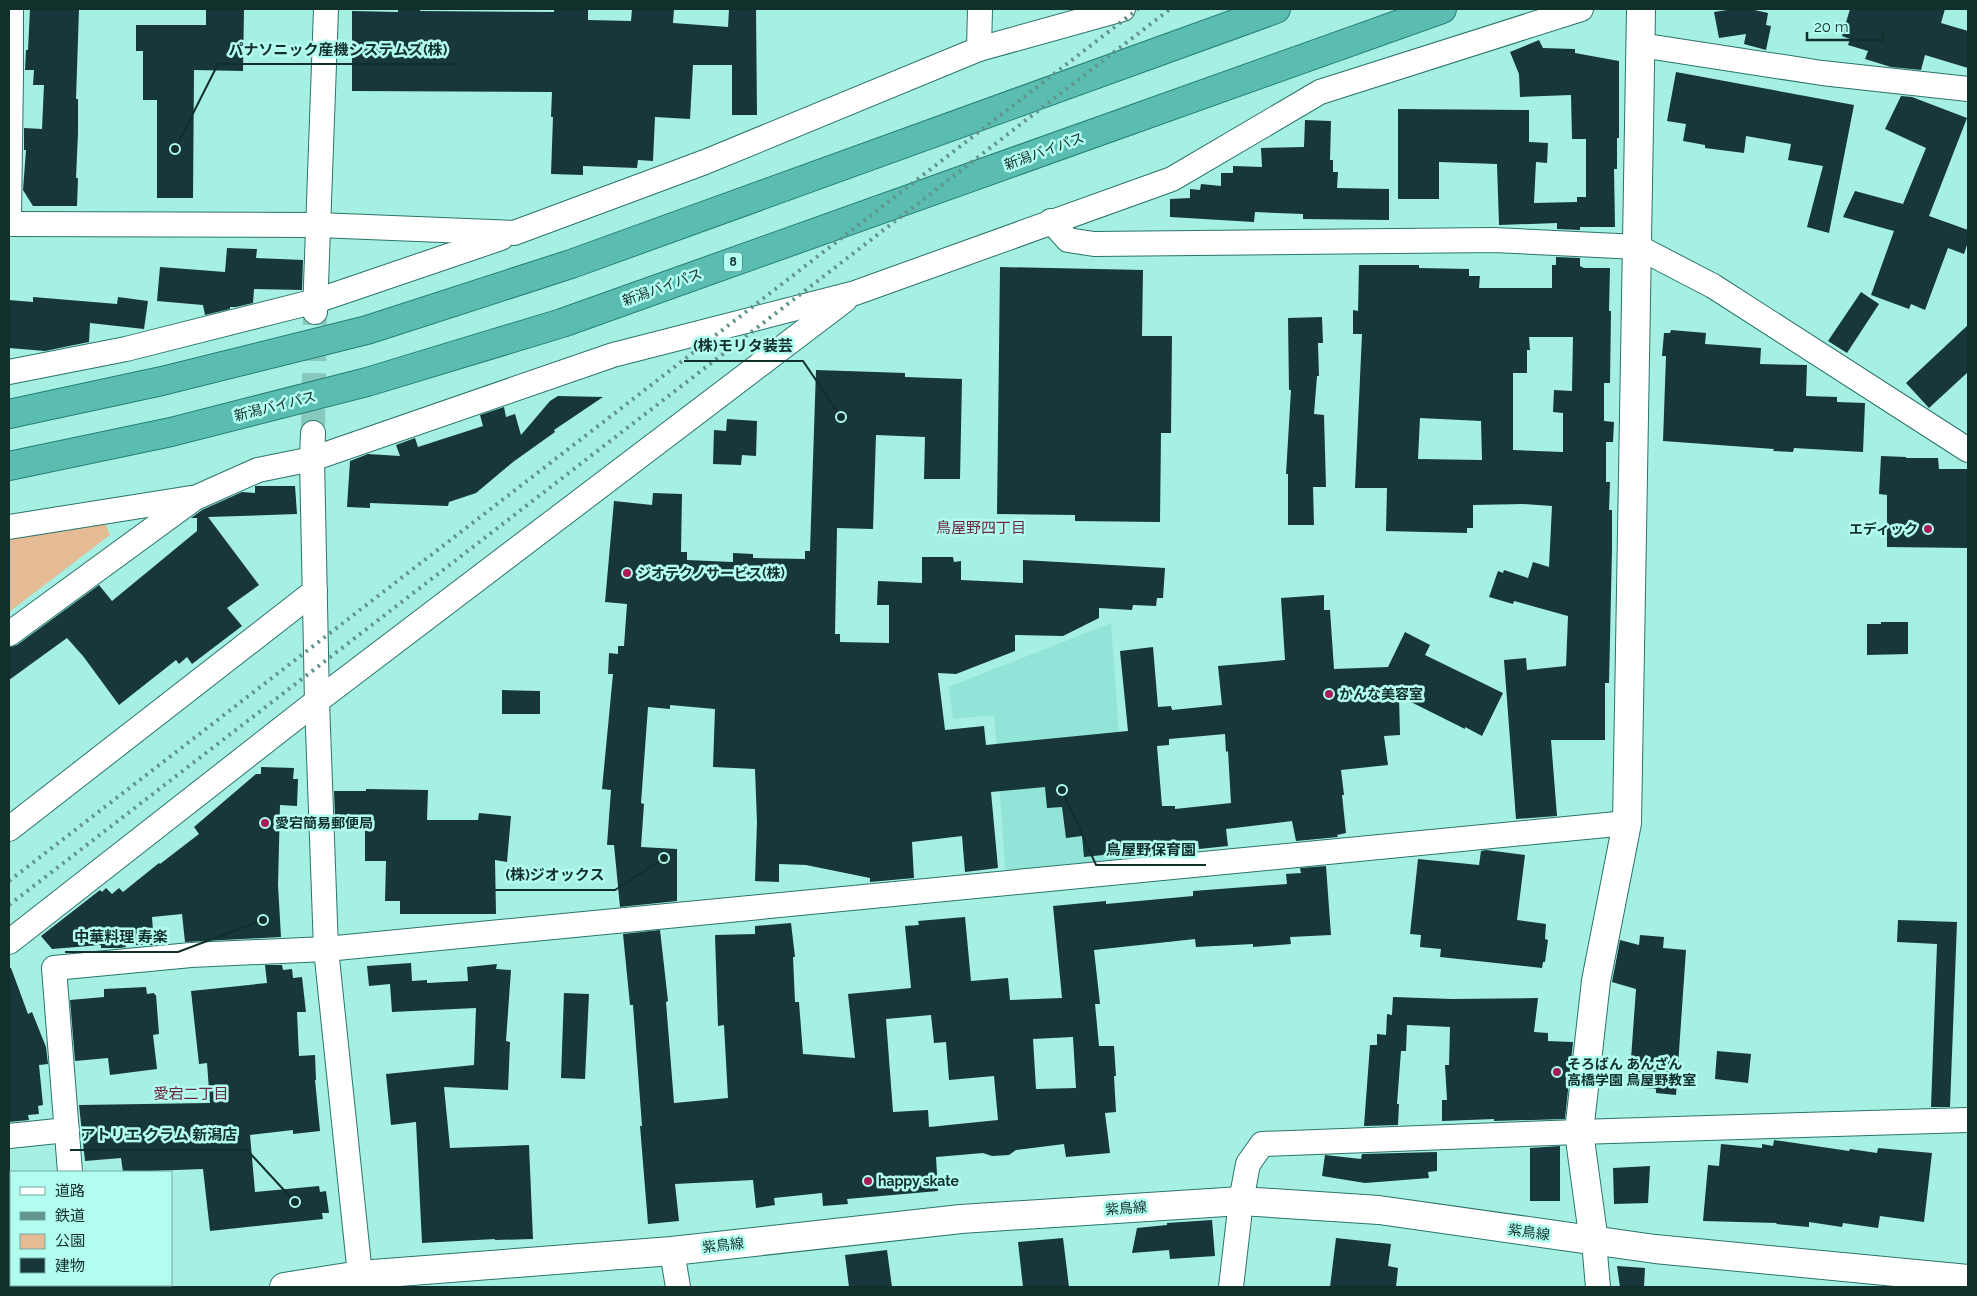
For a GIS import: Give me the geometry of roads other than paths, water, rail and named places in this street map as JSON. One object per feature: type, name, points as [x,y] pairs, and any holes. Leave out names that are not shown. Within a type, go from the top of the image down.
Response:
[{"type":"highway","points":[[9,414],[162,381],[367,330],[571,264],[1276,9]]},
{"type":"highway","name":"新潟バイパス","points":[[9,466],[172,432],[339,389],[562,323],[1442,9]]},
{"type":"street","points":[[9,215],[11,9]]},
{"type":"street","points":[[316,306],[326,9]]},
{"type":"street","points":[[979,50],[980,9]]},
{"type":"street","points":[[9,372],[126,349],[316,306],[705,162],[979,50],[1088,15],[1123,9]]},
{"type":"street","points":[[9,634],[195,498],[258,470],[312,459],[613,355],[855,293],[1172,179],[1320,92],[1581,9]]},
{"type":"street","points":[[1598,1287],[1594,1242],[1579,1132],[1596,981],[1628,823],[1641,9]]},
{"type":"street","points":[[1640,46],[1822,73],[1968,88]]},
{"type":"street","points":[[1051,222],[1068,240],[1094,244],[1494,240],[1638,247],[1714,286],[1968,450]]},
{"type":"street","points":[[9,224],[318,225],[514,233]]},
{"type":"street","points":[[9,942],[317,701],[855,293]]},
{"type":"street","points":[[313,434],[317,701],[326,949],[360,1275]]},
{"type":"street","points":[[9,527],[195,498]]},
{"type":"street","points":[[9,829],[315,591]]},
{"type":"street","points":[[70,1171],[54,968],[191,955],[326,949],[1628,823]]},
{"type":"street","points":[[1232,1287],[1241,1201],[1248,1164],[1262,1144],[1968,1120]]},
{"type":"street","points":[[9,1136],[67,1130]]},
{"type":"street","name":"紫鳥線","points":[[284,1287],[360,1275],[672,1251],[961,1220],[1241,1201],[1379,1210],[1594,1242],[1968,1279]]},
{"type":"street","points":[[672,1251],[678,1287]]},
{"type":"tunnel","points":[[313,433],[315,312]]},
{"type":"railway","points":[[9,881],[1138,9]]},
{"type":"railway","points":[[9,905],[1170,9]]},
{"type":"place","name":"パナソニック産機システムズ(株)","points":[[175,149]]},
{"type":"place","name":"(株)モリタ装芸","points":[[841,417]]},
{"type":"place","name":"エディック","points":[[1928,529]]},
{"type":"place","name":"ジオテクノサービス(株)","points":[[627,573]]},
{"type":"place","name":"かんな美容室","points":[[1329,694]]},
{"type":"place","name":"鳥屋野保育園","points":[[1062,790]]},
{"type":"place","name":"愛宕簡易郵便局","points":[[265,823]]},
{"type":"place","name":"(株)ジオックス","points":[[664,858]]},
{"type":"place","name":"中華料理 寿楽","points":[[263,920]]},
{"type":"place","name":"そろばん あんざん 高橋学園 鳥屋野教室","points":[[1557,1072]]},
{"type":"place","name":"happy skate","points":[[868,1181]]},
{"type":"place","name":"アトリエ クラム 新潟店","points":[[295,1202]]},
{"type":"district","name":"鳥屋野四丁目","points":[[981,528]]},
{"type":"district","name":"愛宕二丁目","points":[[191,1094]]}]
